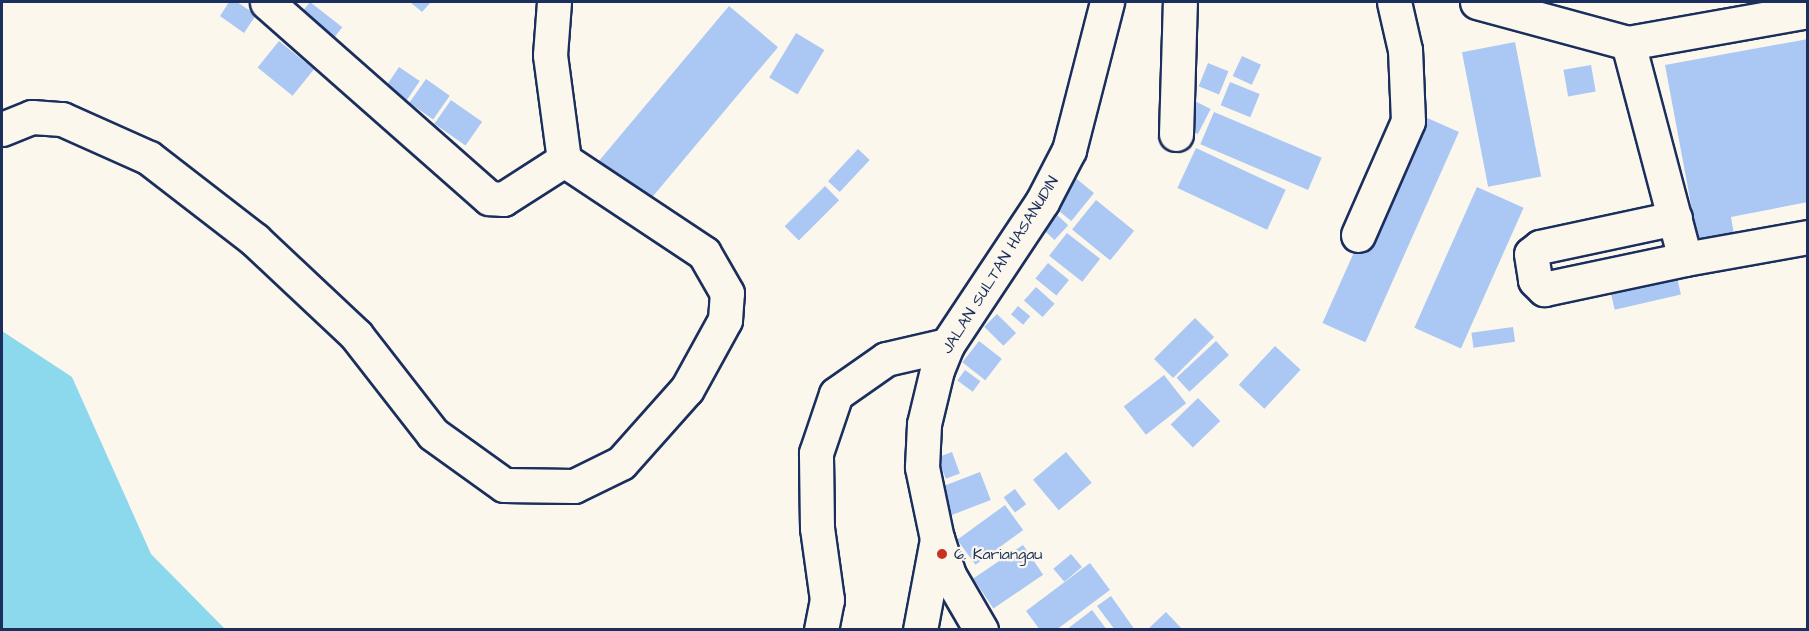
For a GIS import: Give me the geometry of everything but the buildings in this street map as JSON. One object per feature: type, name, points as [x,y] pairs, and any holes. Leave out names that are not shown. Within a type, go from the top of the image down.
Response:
[{"type":"main road","points":[[267,2],[489,198],[502,199],[564,160]]},
{"type":"main road","points":[[2,129],[32,117],[62,119],[149,158],[255,240],[356,335],[433,434],[504,485],[574,486],[621,463],[687,389],[725,320],[727,294],[704,253],[564,160],[550,55],[554,2]]},
{"type":"main road","name":"JALAN SULTAN HASANUDIN","points":[[981,630],[950,575],[937,539],[922,467],[924,424],[947,345],[1042,202],[1069,150],[1107,2]]},
{"type":"main road","points":[[1176,134],[1180,2]]},
{"type":"main road","points":[[1358,235],[1408,121],[1405,50],[1394,2]]},
{"type":"main road","points":[[1477,2],[1628,42],[1808,11]]},
{"type":"main road","points":[[1628,42],[1685,259]]},
{"type":"main road","points":[[1675,218],[1540,247],[1531,254],[1534,280],[1544,289],[1685,259],[1808,237]]},
{"type":"main road","points":[[820,630],[826,600],[817,528],[816,453],[836,394],[886,359],[947,345]]},
{"type":"main road","points":[[920,630],[937,539]]},
{"type":"main road","points":[[950,575],[957,630]]},
{"type":"water","points":[[2,331],[72,377],[151,554],[225,629],[2,629]]},
{"type":"place","name":"6. Kariangau","points":[[942,554]]}]
